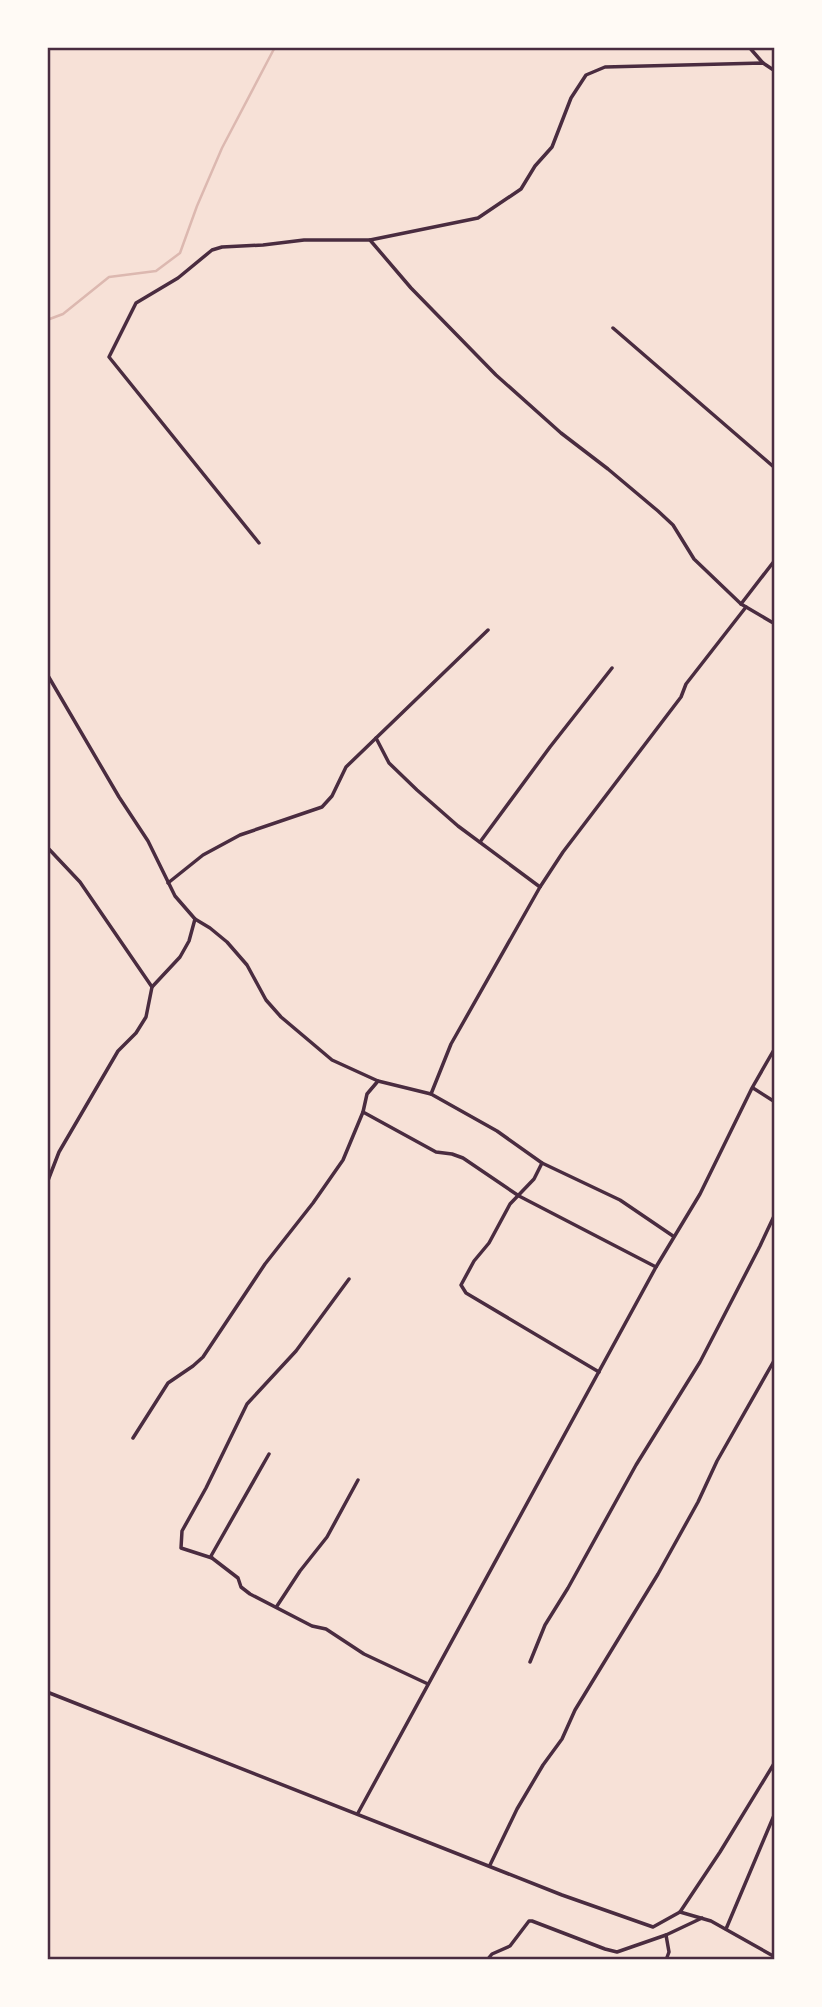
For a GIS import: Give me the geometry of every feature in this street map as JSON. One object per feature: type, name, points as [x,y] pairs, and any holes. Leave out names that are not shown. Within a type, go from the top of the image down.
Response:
[{"type":"street","points":[[749,47],[763,64],[775,71]]},
{"type":"street","points":[[259,543],[109,357],[136,303],[178,278],[212,250],[222,247],[304,240],[370,240],[478,218],[521,189],[535,166],[552,147],[571,98],[586,75],[605,67],[763,64]]},
{"type":"street","points":[[370,240],[411,288],[496,374],[561,433],[659,511],[673,526],[695,559],[741,604],[775,624]]},
{"type":"street","points":[[613,328],[775,468]]},
{"type":"street","points":[[741,604],[775,560]]},
{"type":"street","points":[[431,1094],[452,1044],[540,887],[681,697],[686,684],[747,607]]},
{"type":"street","points":[[168,883],[203,855],[240,835],[322,807],[332,796],[346,767],[488,630]]},
{"type":"street","points":[[480,842],[612,668]]},
{"type":"street","points":[[47,674],[148,841],[175,897],[195,919],[227,942],[247,965],[266,1000],[281,1017],[332,1060],[378,1081],[431,1094],[497,1131],[542,1163],[620,1200],[673,1236]]},
{"type":"street","points":[[376,738],[389,763],[447,817],[540,887]]},
{"type":"street","points":[[47,847],[80,882],[152,987]]},
{"type":"street","points":[[47,1183],[59,1152],[118,1051],[136,1033],[146,1017],[152,987],[180,957],[189,941],[195,919]]},
{"type":"street","points":[[358,1813],[673,1236],[700,1194],[752,1088],[775,1048]]},
{"type":"street","points":[[133,1438],[168,1382],[203,1357],[265,1264],[343,1160],[363,1112],[367,1094],[378,1081]]},
{"type":"street","points":[[752,1088],[775,1102]]},
{"type":"street","points":[[363,1112],[436,1152],[463,1158],[519,1196],[656,1267]]},
{"type":"street","points":[[542,1163],[534,1178],[510,1204],[489,1243],[474,1261],[461,1285],[462,1289],[599,1372]]},
{"type":"street","points":[[530,1662],[545,1625],[636,1465],[700,1362],[775,1214]]},
{"type":"street","points":[[349,1279],[296,1351],[247,1404],[182,1531],[181,1548],[212,1558],[238,1578],[241,1587],[250,1594],[312,1626],[326,1629],[364,1654],[428,1684]]},
{"type":"street","points":[[490,1865],[517,1809],[562,1739],[575,1710],[658,1574],[698,1502],[717,1461],[775,1359]]},
{"type":"street","points":[[212,1558],[269,1454]]},
{"type":"street","points":[[277,1606],[327,1537],[358,1480]]},
{"type":"street","points":[[47,1692],[653,1927],[680,1912],[775,1762]]},
{"type":"street","points":[[726,1929],[775,1813]]},
{"type":"street","points":[[680,1912],[702,1917],[775,1957]]},
{"type":"street","points":[[487,1960],[492,1954],[510,1946],[525,1924],[532,1921],[617,1952],[666,1935],[702,1917]]},
{"type":"street","points":[[666,1935],[669,1952],[666,1960]]},
{"type":"waterway","points":[[47,320],[63,314],[109,277],[156,271],[180,253],[222,148],[275,47]]}]
